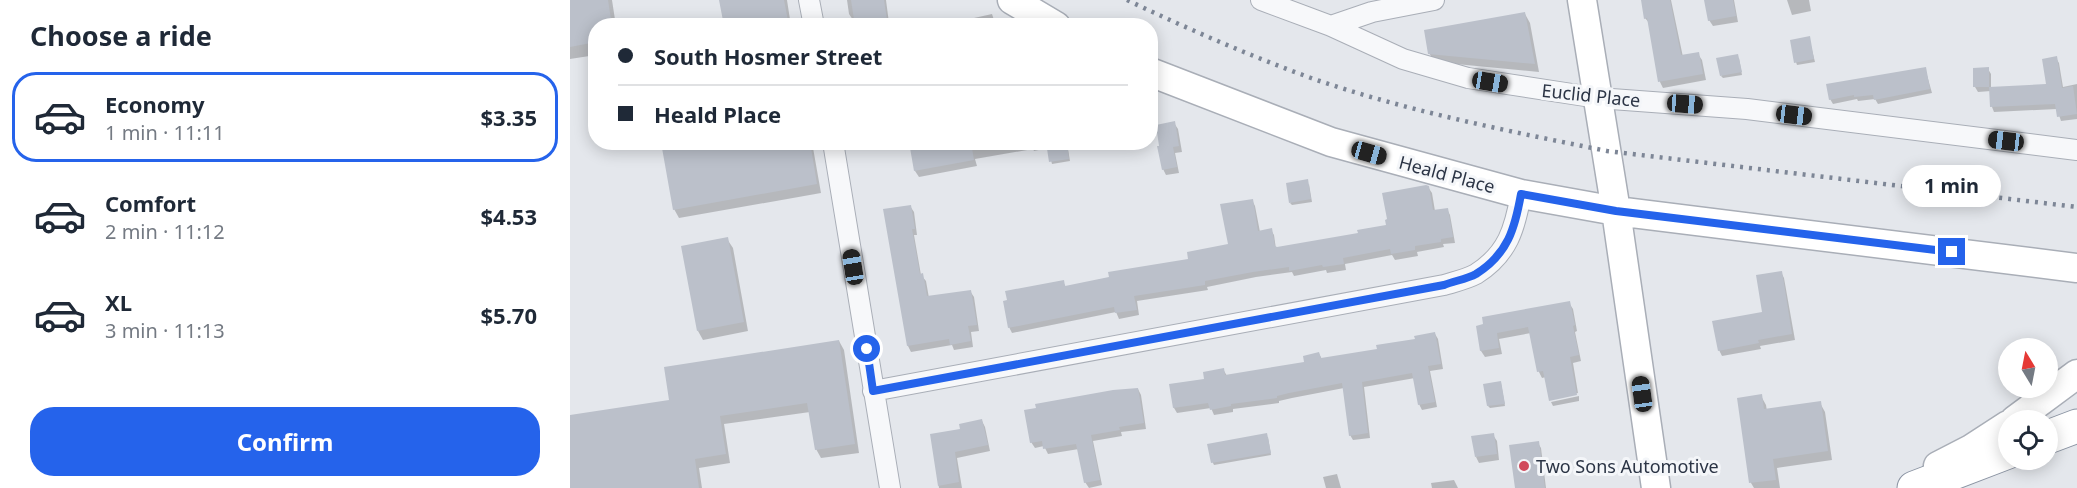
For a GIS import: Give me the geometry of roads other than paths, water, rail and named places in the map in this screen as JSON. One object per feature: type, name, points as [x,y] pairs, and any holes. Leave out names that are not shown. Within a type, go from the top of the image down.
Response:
[{"type":"highway","points":[[2058,433],[2077,426]]},
{"type":"highway","points":[[1914,488],[1998,456]]},
{"type":"street","points":[[810,0],[813,18]]},
{"type":"street","points":[[1012,0],[1042,18]]},
{"type":"street","name":"Euclid Place","points":[[1261,0],[1331,26],[1402,58],[1468,78],[1598,98],[1747,109],[2077,150]]},
{"type":"street","points":[[1331,26],[1372,12],[1434,0]]},
{"type":"street","points":[[1582,0],[1616,211],[1656,488]]},
{"type":"street","name":"Heald Place","points":[[1158,75],[1331,142],[1521,194],[1616,211],[2077,268]]},
{"type":"street","points":[[834,150],[890,488]]},
{"type":"street","points":[[873,391],[1444,285],[1475,274],[1496,258],[1510,239],[1521,194]]},
{"type":"street","points":[[2028,410],[2077,374]]},
{"type":"street","points":[[1898,488],[1971,449],[1998,431]]},
{"type":"railway","points":[[1127,0],[1218,41],[1311,78],[1383,101],[1495,128],[1607,151],[2077,207]]},
{"type":"place","name":"Two Sons Automotive","points":[[1524,466]]}]
